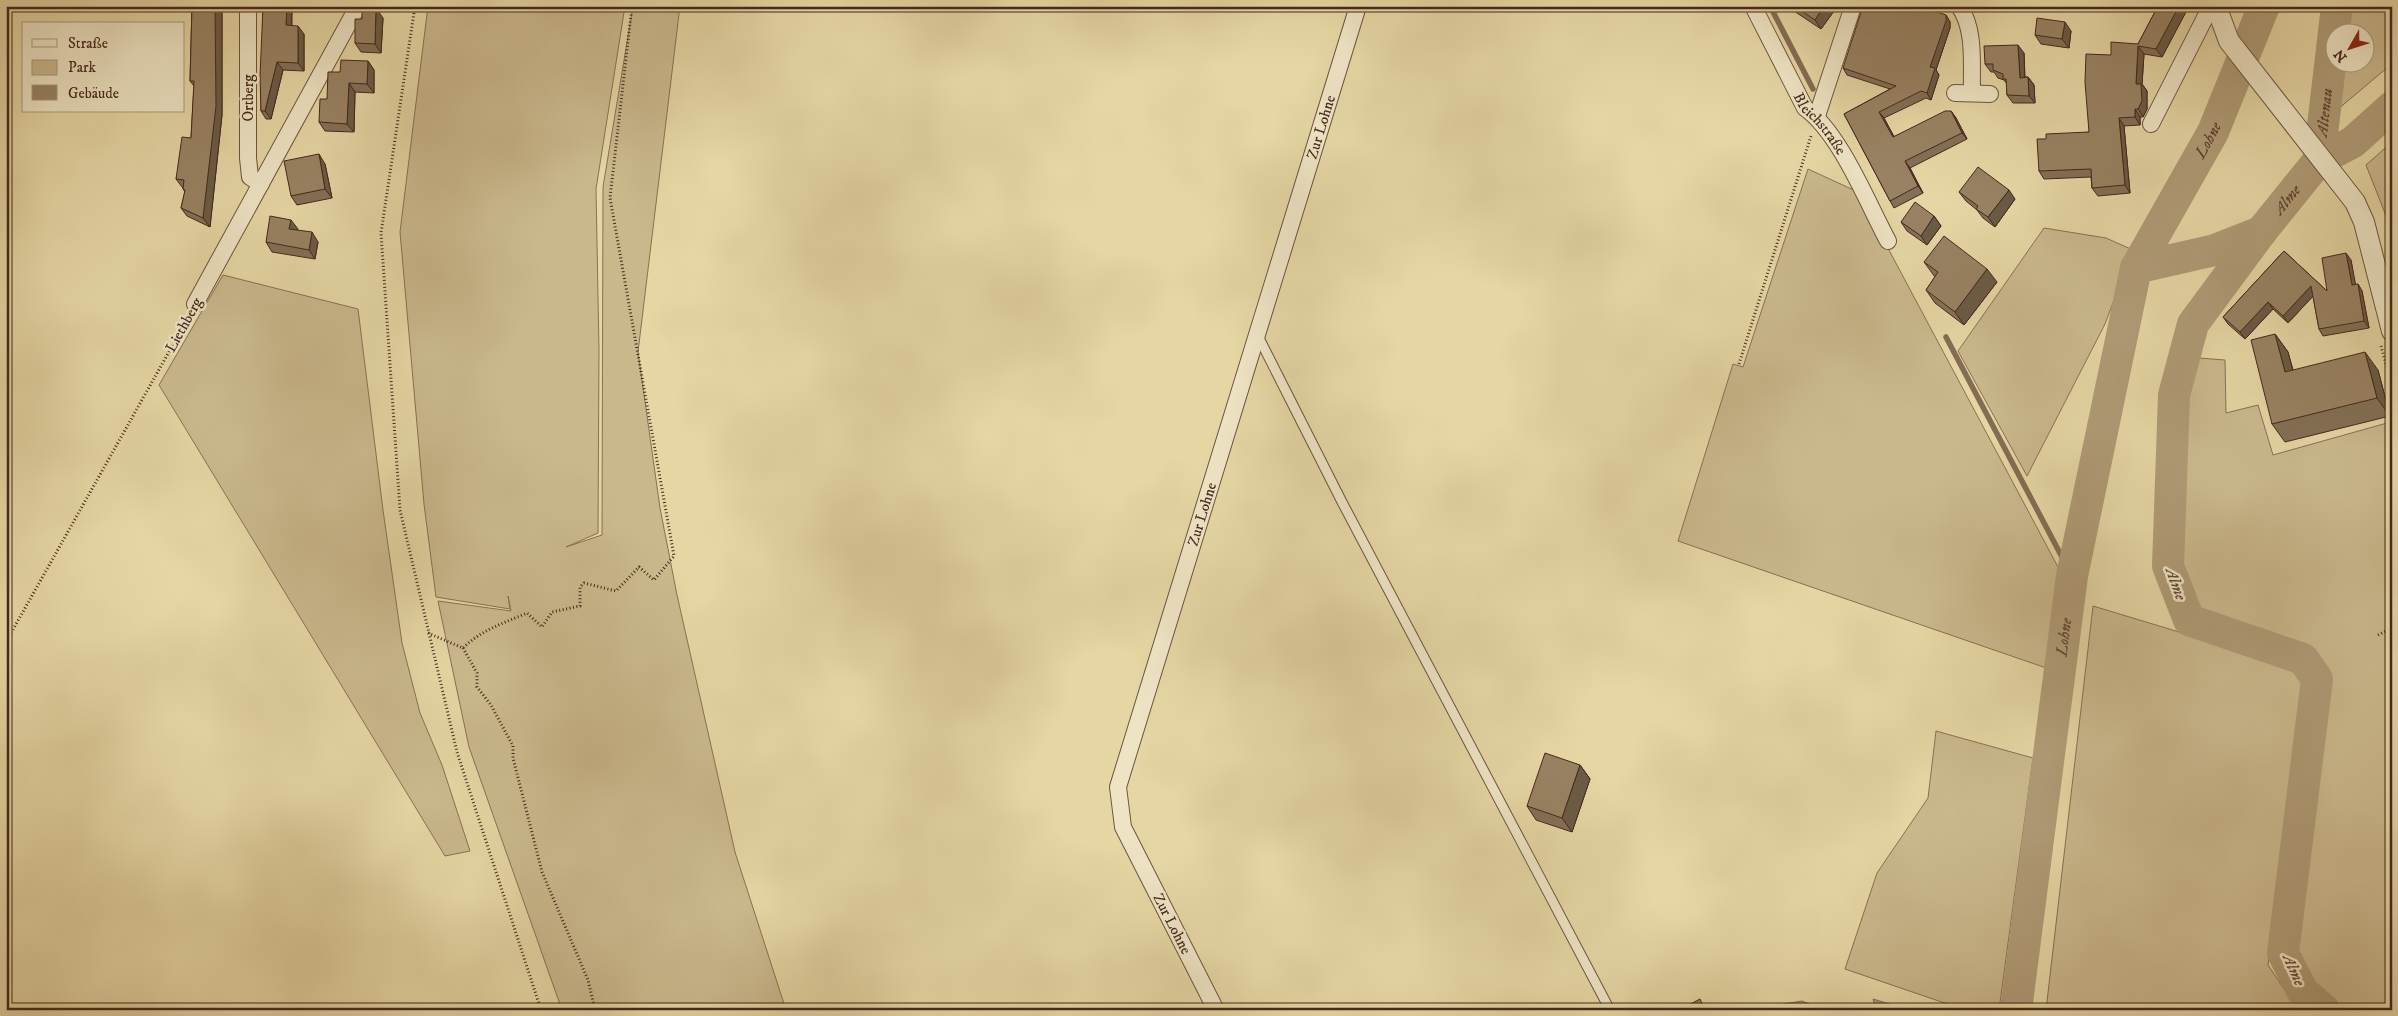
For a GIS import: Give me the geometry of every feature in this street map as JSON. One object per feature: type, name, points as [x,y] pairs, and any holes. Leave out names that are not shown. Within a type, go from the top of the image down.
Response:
[{"type":"street","name":"Ortberg","points":[[248,6],[248,158],[250,177],[261,184]]},
{"type":"street","name":"Liethberg","points":[[195,304],[358,6]]},
{"type":"street","name":"Zur Lohne","points":[[1216,1010],[1123,827],[1118,787],[1358,6]]},
{"type":"street","name":"Bleichstraße","points":[[1753,6],[1805,108],[1817,116],[1839,149],[1888,241]]},
{"type":"street","points":[[1817,116],[1853,6]]},
{"type":"street","points":[[1959,6],[1965,15],[1970,30],[1972,93]]},
{"type":"street","points":[[2151,124],[2210,6]]},
{"type":"street","points":[[2216,6],[2229,41],[2355,202],[2364,222],[2386,337]]},
{"type":"street","points":[[1955,93],[1990,94]]},
{"type":"lane","points":[[1258,336],[1342,502],[1610,1010]]},
{"type":"path","points":[[415,6],[381,232],[400,510],[457,752],[541,1010]]},
{"type":"path","points":[[462,648],[472,639],[491,628],[527,614],[542,627],[552,612],[580,606],[580,587],[584,583],[616,591],[639,567],[654,580],[674,556],[610,198],[632,6]]},
{"type":"path","points":[[1739,364],[1817,116]]},
{"type":"path","name":"Liethberg","points":[[6,642],[195,304]]},
{"type":"path","points":[[2386,337],[2392,386]]},
{"type":"path","points":[[2378,635],[2392,628]]},
{"type":"path","points":[[428,633],[462,648],[476,673],[477,687],[491,705],[512,746],[513,758],[542,872],[588,980],[595,1010]]},
{"type":"green space","points":[[428,6],[625,6],[596,189],[599,350],[598,533],[566,547],[602,535],[603,187],[633,6],[680,6],[638,352],[660,508],[677,595],[735,852],[786,1010],[562,1010],[469,747],[438,601],[511,611],[508,596],[510,609],[436,597],[424,504],[400,232]]},
{"type":"green space","points":[[2352,6],[2392,6],[2392,59],[2388,67],[2337,110],[2343,72],[2376,72],[2376,22],[2350,22]]},
{"type":"green space","points":[[2392,142],[2392,231],[2366,165]]},
{"type":"green space","points":[[1808,169],[1858,192],[2066,582],[2052,670],[1678,541],[1733,364],[1743,367]]},
{"type":"green space","points":[[2044,228],[2106,238],[2133,250],[2105,324],[2027,476],[1958,351]]},
{"type":"green space","points":[[223,275],[358,309],[402,643],[420,713],[442,765],[470,851],[445,856],[159,385]]},
{"type":"green space","points":[[2199,358],[2225,360],[2226,413],[2258,405],[2273,455],[2387,423],[2392,439],[2392,1010],[2340,1010],[2310,985],[2289,950],[2324,677],[2312,653],[2198,611],[2176,561],[2187,394]]},
{"type":"green space","points":[[2093,606],[2295,667],[2304,682],[2268,965],[2292,1001],[2302,1010],[2046,1010]]},
{"type":"green space","points":[[1936,731],[2033,758],[1999,1010],[1965,1010],[1845,969],[1877,873],[1928,798]]},
{"type":"shaded area","points":[[1873,999],[1909,1010],[1876,1010]]},
{"type":"shaded area","points":[[1802,1001],[1824,1010],[1772,1010],[1783,1004]]},
{"type":"building","points":[[192,6],[215,6],[216,106],[203,218],[181,208],[185,190],[183,189],[184,180],[176,179],[182,137],[191,138],[194,81],[190,81]]},
{"type":"building","points":[[263,6],[287,6],[286,25],[298,26],[298,63],[277,62],[265,111],[261,111],[260,76]]},
{"type":"building","points":[[1794,6],[1824,6],[1815,20]]},
{"type":"building","points":[[1863,6],[1920,6],[1946,15],[1946,21],[1930,67],[1935,68],[1927,93],[1921,91],[1879,112],[1893,137],[1945,111],[1951,111],[1962,133],[1905,161],[1918,186],[1890,201],[1844,114],[1896,86],[1843,68]]},
{"type":"building","points":[[2158,6],[2179,6],[2156,49],[2138,46],[2136,84],[2141,84],[2142,101],[2138,109],[2135,109],[2135,117],[2119,118],[2125,185],[2092,188],[2091,169],[2039,171],[2037,139],[2046,139],[2046,134],[2089,132],[2085,82],[2086,54],[2111,55],[2111,42],[2138,44]]},
{"type":"building","points":[[362,8],[376,8],[375,44],[355,43],[355,19],[362,19]]},
{"type":"building","points":[[2037,18],[2065,22],[2062,39],[2035,35]]},
{"type":"building","points":[[2018,45],[2020,78],[2028,77],[2029,96],[2007,95],[2006,79],[2003,79],[2003,74],[1993,70],[1993,64],[1985,64],[1984,46]]},
{"type":"building","points":[[341,60],[368,61],[367,84],[349,83],[347,124],[319,122],[320,99],[327,99],[328,72],[340,72]]},
{"type":"building","points":[[319,154],[325,189],[291,196],[284,161]]},
{"type":"building","points":[[1978,167],[2009,190],[1988,217],[1976,209],[1978,206],[1959,192]]},
{"type":"building","points":[[1915,202],[1934,216],[1921,236],[1901,222]]},
{"type":"building","points":[[270,216],[291,220],[289,229],[312,232],[309,250],[266,242]]},
{"type":"building","points":[[1944,236],[1987,269],[1955,312],[1926,290],[1938,272],[1924,262]]},
{"type":"building","points":[[2284,251],[2327,291],[2322,258],[2346,253],[2352,285],[2358,284],[2364,321],[2319,329],[2311,286],[2283,316],[2268,302],[2240,332],[2223,317]]},
{"type":"building","points":[[2275,334],[2285,372],[2365,352],[2377,398],[2272,424],[2251,340]]},
{"type":"building","points":[[1545,753],[1580,765],[1562,818],[1527,806]]},
{"type":"building","points":[[1700,999],[1705,1010],[1679,1010]]},
{"type":"waterway","points":[[1770,6],[1813,89]]},
{"type":"waterway","name":"Lohne","points":[[2016,1010],[2072,576],[2136,268],[2213,132],[2264,6]]},
{"type":"waterway","name":"Altenau","points":[[2319,160],[2337,6]]},
{"type":"waterway","name":"Alme","points":[[2324,1010],[2303,992],[2283,953],[2317,679],[2303,659],[2189,620],[2168,566],[2174,395],[2193,324],[2261,232],[2319,160],[2353,142],[2392,107]]},
{"type":"waterway","name":"Lohne","points":[[2136,268],[2215,250],[2261,232]]},
{"type":"waterway","points":[[1946,337],[2072,576]]}]
